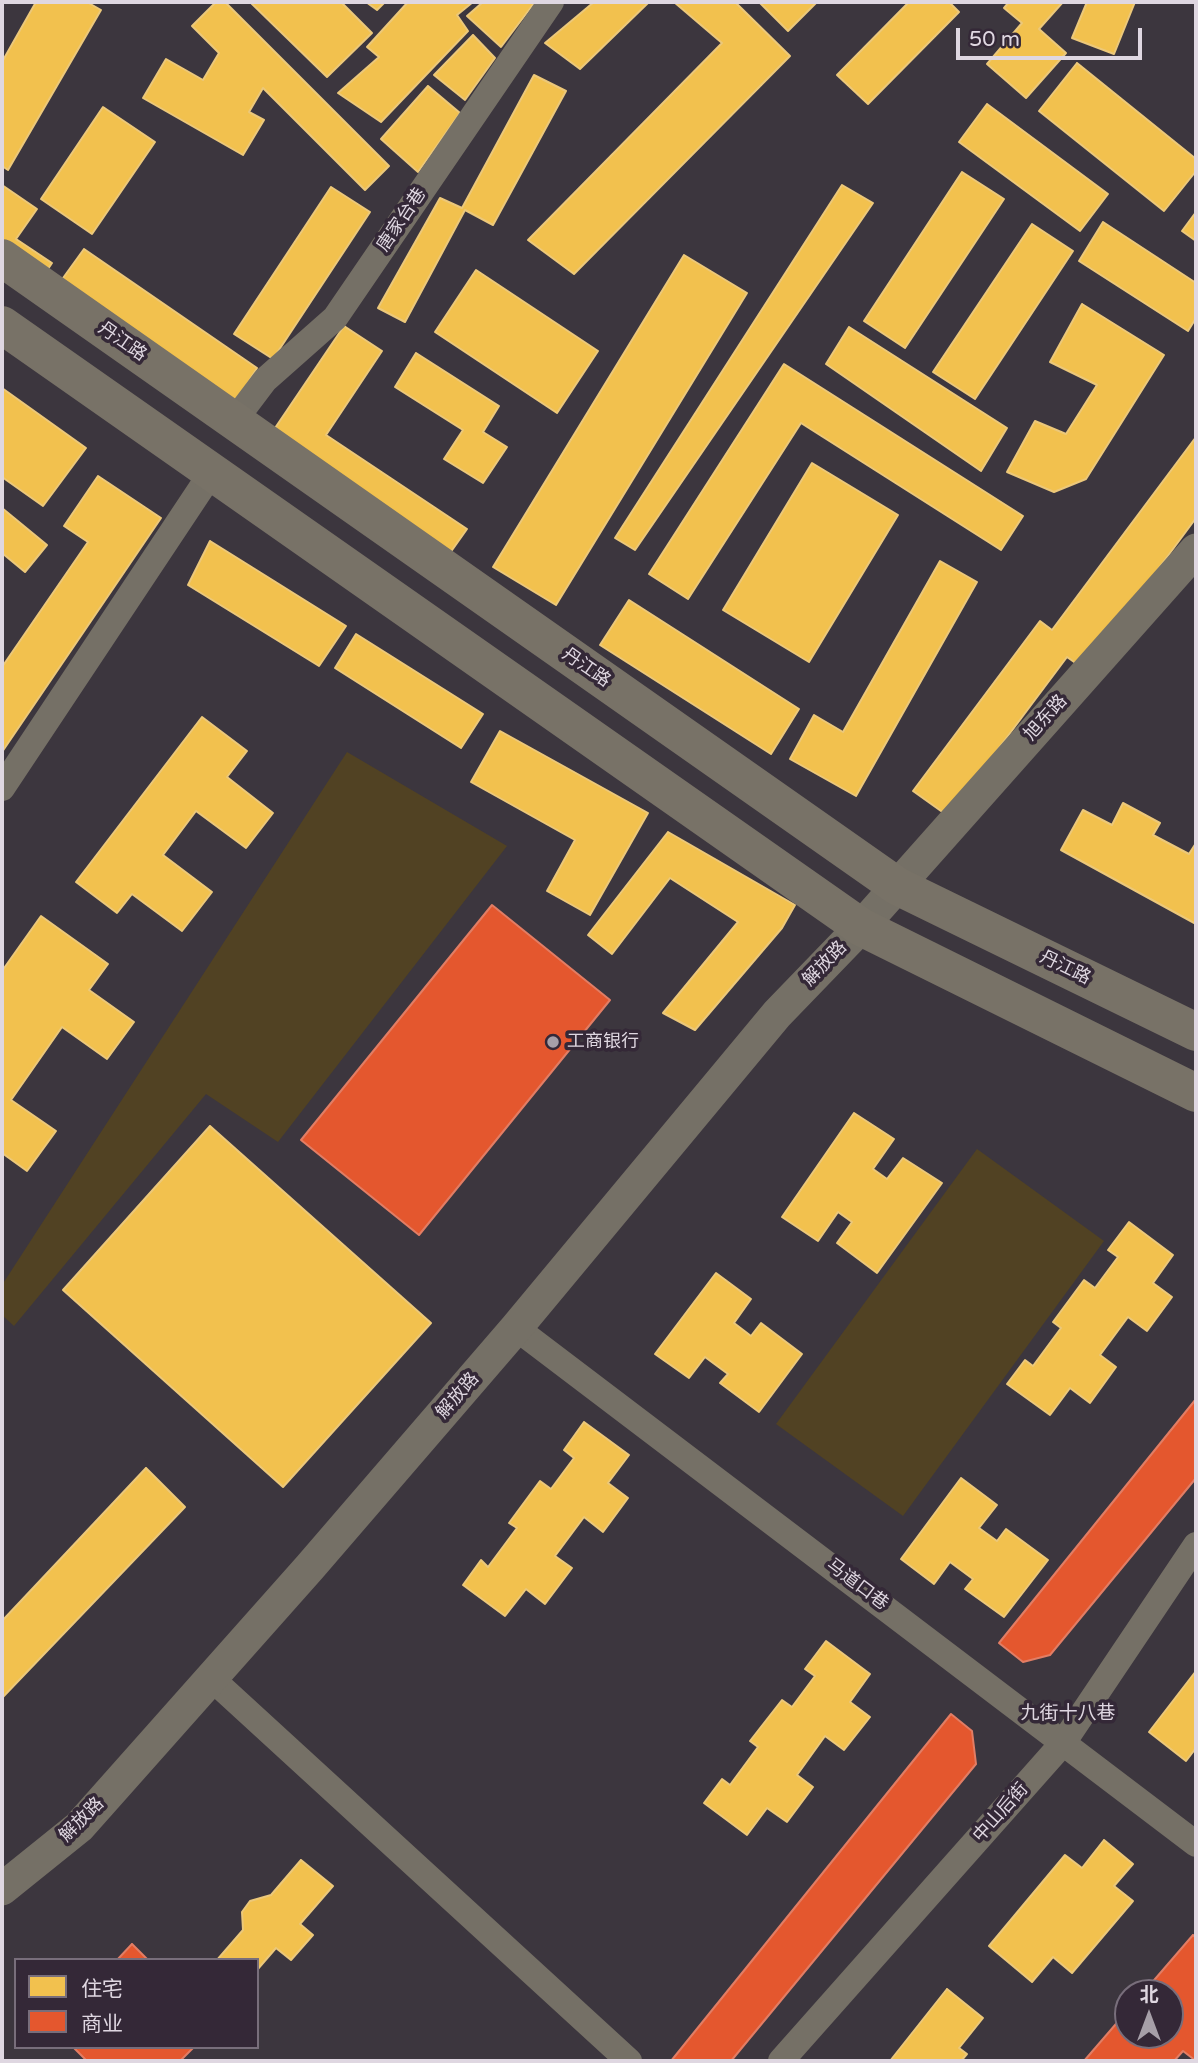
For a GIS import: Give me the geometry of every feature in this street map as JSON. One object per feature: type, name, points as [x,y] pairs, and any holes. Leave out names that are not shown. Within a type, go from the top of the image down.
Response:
[{"type":"main road","name":"丹江路","points":[[2,258],[897,886],[1196,1032]]},
{"type":"main road","points":[[2,325],[861,927],[1196,1093]]},
{"type":"street","name":"唐家台巷","points":[[234,421],[265,380],[335,318],[551,2]]},
{"type":"street","points":[[2,788],[212,472]]},
{"type":"street","name":"旭东路","points":[[897,886],[1196,550]]},
{"type":"street","name":"解放路","points":[[2,1889],[79,1827],[516,1328],[777,1014],[897,886]]},
{"type":"street","name":"马道口巷","points":[[516,1328],[1196,1844]]},
{"type":"street","name":"中山后街","points":[[781,2061],[1063,1743],[1196,1545]]},
{"type":"street","points":[[211,1678],[629,2061]]},
{"type":"shaded area","points":[[347,752],[507,846],[278,1142],[206,1094],[14,1326],[2,1315],[2,1285]]},
{"type":"shaded area","points":[[977,1149],[1104,1241],[903,1516],[776,1424]]},
{"type":"building: 住宅","points":[[36,2],[87,2],[101,10],[8,170],[2,166],[2,62]]},
{"type":"building: 住宅","points":[[216,2],[225,2],[389,166],[365,190],[263,88],[249,112],[264,120],[243,155],[143,98],[166,59],[203,80],[219,53],[192,26]]},
{"type":"building: 住宅","points":[[250,2],[341,2],[372,33],[327,77]]},
{"type":"building: 住宅","points":[[366,2],[385,2],[377,10]]},
{"type":"building: 住宅","points":[[408,2],[473,2],[457,15],[468,31],[381,122],[338,93],[379,57],[367,47]]},
{"type":"building: 住宅","points":[[483,2],[535,2],[501,47],[467,16]]},
{"type":"building: 住宅","points":[[594,2],[649,2],[580,69],[545,43]]},
{"type":"building: 住宅","points":[[674,2],[735,2],[790,56],[574,274],[528,240],[722,43]]},
{"type":"building: 住宅","points":[[759,2],[817,2],[788,31]]},
{"type":"building: 住宅","points":[[909,2],[949,2],[959,12],[868,104],[837,75]]},
{"type":"building: 住宅","points":[[1009,2],[1063,2],[1039,29],[1066,53],[1026,98],[987,64],[1022,23],[1004,8]]},
{"type":"building: 住宅","points":[[1087,2],[1135,2],[1114,54],[1072,38]]},
{"type":"building: 住宅","points":[[473,35],[495,58],[465,100],[434,75]]},
{"type":"building: 住宅","points":[[1077,63],[1196,159],[1196,171],[1164,211],[1039,111]]},
{"type":"building: 住宅","points":[[534,75],[566,91],[493,225],[465,210],[405,322],[378,308],[440,198],[462,208]]},
{"type":"building: 住宅","points":[[428,86],[460,113],[418,172],[381,139]]},
{"type":"building: 住宅","points":[[987,104],[1108,194],[1080,231],[959,142]]},
{"type":"building: 住宅","points":[[103,107],[155,142],[92,234],[41,199]]},
{"type":"building: 住宅","points":[[962,172],[1004,199],[905,348],[864,321]]},
{"type":"building: 住宅","points":[[2,185],[37,209],[16,239],[52,263],[46,272],[2,241]]},
{"type":"building: 住宅","points":[[842,185],[873,203],[635,550],[615,538]]},
{"type":"building: 住宅","points":[[331,187],[370,212],[273,359],[234,334]]},
{"type":"building: 住宅","points":[[1196,212],[1196,241],[1182,231]]},
{"type":"building: 住宅","points":[[1103,222],[1196,283],[1196,318],[1188,331],[1079,261]]},
{"type":"building: 住宅","points":[[1032,224],[1073,251],[975,399],[933,372]]},
{"type":"building: 住宅","points":[[84,249],[257,368],[233,407],[58,285]]},
{"type":"building: 住宅","points":[[684,255],[747,293],[556,605],[493,567]]},
{"type":"building: 住宅","points":[[476,270],[598,351],[557,413],[435,332]]},
{"type":"building: 住宅","points":[[1082,304],[1164,355],[1086,479],[1054,492],[1007,472],[1035,421],[1066,434],[1097,385],[1050,362]]},
{"type":"building: 住宅","points":[[344,326],[382,351],[326,435],[467,529],[450,553],[271,434]]},
{"type":"building: 住宅","points":[[849,327],[1007,428],[981,471],[826,364]]},
{"type":"building: 住宅","points":[[416,353],[499,406],[483,432],[507,447],[483,483],[444,459],[463,430],[395,387]]},
{"type":"building: 住宅","points":[[784,364],[1023,516],[1001,550],[801,423],[688,599],[649,574]]},
{"type":"building: 住宅","points":[[2,388],[86,448],[43,506],[2,477]]},
{"type":"building: 住宅","points":[[1196,437],[1196,518],[1084,669],[1067,657],[948,816],[913,791],[1040,621],[1052,630]]},
{"type":"building: 住宅","points":[[812,463],[898,515],[809,662],[723,610]]},
{"type":"building: 住宅","points":[[98,476],[161,518],[2,752],[2,667],[88,542],[64,526]]},
{"type":"building: 住宅","points":[[2,508],[47,545],[25,572],[2,553]]},
{"type":"building: 住宅","points":[[210,541],[346,626],[319,666],[188,585]]},
{"type":"building: 住宅","points":[[940,561],[977,582],[856,796],[790,759],[814,715],[843,732]]},
{"type":"building: 住宅","points":[[629,600],[799,709],[771,754],[600,645]]},
{"type":"building: 住宅","points":[[356,634],[483,714],[461,748],[335,668]]},
{"type":"building: 住宅","points":[[202,717],[247,751],[227,777],[273,813],[246,848],[196,811],[163,855],[212,892],[182,931],[132,894],[117,913],[76,882]]},
{"type":"building: 住宅","points":[[500,731],[648,813],[590,915],[547,891],[575,840],[471,782]]},
{"type":"building: 住宅","points":[[1123,803],[1160,823],[1153,835],[1189,854],[1196,843],[1196,924],[1061,850],[1083,810],[1112,825]]},
{"type":"building: 住宅","points":[[668,832],[795,905],[782,928],[695,1030],[663,1013],[738,922],[670,878],[612,954],[588,935]]},
{"type":"building: 住宅","points":[[41,916],[108,964],[89,990],[134,1022],[107,1059],[62,1027],[11,1100],[56,1131],[27,1171],[2,1153],[2,971]]},
{"type":"building: 住宅","points":[[854,1113],[894,1139],[873,1169],[887,1179],[903,1158],[942,1183],[877,1273],[837,1243],[852,1222],[838,1212],[818,1241],[782,1217]]},
{"type":"building: 住宅","points":[[210,1126],[431,1323],[283,1487],[63,1290]]},
{"type":"building: 住宅","points":[[1129,1222],[1173,1255],[1153,1283],[1172,1297],[1147,1331],[1128,1317],[1100,1355],[1116,1367],[1090,1403],[1070,1388],[1050,1415],[1007,1384],[1025,1360],[1033,1366],[1061,1328],[1053,1322],[1084,1280],[1095,1288],[1118,1257],[1108,1250]]},
{"type":"building: 住宅","points":[[716,1273],[751,1299],[734,1323],[751,1336],[761,1323],[802,1354],[759,1412],[720,1383],[728,1374],[705,1357],[689,1378],[655,1354]]},
{"type":"building: 住宅","points":[[584,1422],[629,1455],[608,1483],[628,1498],[603,1532],[584,1517],[555,1556],[572,1568],[545,1604],[526,1589],[505,1616],[463,1585],[481,1560],[488,1567],[517,1528],[509,1523],[540,1481],[551,1489],[574,1458],[564,1450]]},
{"type":"building: 住宅","points":[[146,1468],[185,1507],[2,1698],[2,1621]]},
{"type":"building: 住宅","points":[[961,1478],[997,1505],[979,1528],[997,1541],[1006,1529],[1048,1560],[1004,1617],[965,1589],[973,1579],[950,1562],[934,1584],[901,1559]]},
{"type":"building: 住宅","points":[[826,1641],[870,1674],[850,1702],[870,1717],[844,1750],[825,1736],[797,1775],[813,1787],[787,1822],[767,1808],[747,1835],[704,1803],[722,1779],[730,1785],[758,1747],[750,1741],[782,1700],[792,1707],[815,1676],[805,1669]]},
{"type":"building: 住宅","points":[[1196,1671],[1196,1748],[1186,1761],[1149,1732]]},
{"type":"building: 住宅","points":[[1104,1840],[1133,1864],[1114,1886],[1133,1901],[1072,1973],[1053,1957],[1032,1982],[989,1946],[1065,1855],[1082,1868]]},
{"type":"building: 住宅","points":[[301,1860],[333,1886],[300,1924],[313,1935],[291,1960],[276,1948],[259,1968],[259,1958],[219,1958],[243,1930],[242,1912],[250,1901],[271,1895]]},
{"type":"building: 住宅","points":[[947,1989],[983,2018],[959,2048],[967,2054],[961,2061],[890,2061]]},
{"type":"building: 商业","points":[[492,905],[610,1000],[419,1235],[301,1140]]},
{"type":"building: 商业","points":[[1196,1399],[1196,1478],[1050,1655],[1023,1662],[999,1643]]},
{"type":"building: 商业","points":[[951,1714],[972,1731],[976,1764],[731,2061],[671,2061]]},
{"type":"building: 商业","points":[[1193,1935],[1196,1938],[1196,2061],[1183,2051],[1174,2061],[1084,2061],[1114,2026],[1114,2049],[1184,2049],[1184,1979],[1155,1979]]},
{"type":"building: 商业","points":[[132,1944],[146,1958],[119,1958]]},
{"type":"building: 商业","points":[[75,2049],[192,2049],[180,2061],[87,2061]]},
{"type":"place","name":"工商银行","points":[[553,1042]]},
{"type":"district","name":"九街十八巷","points":[[1068,1714]]}]
